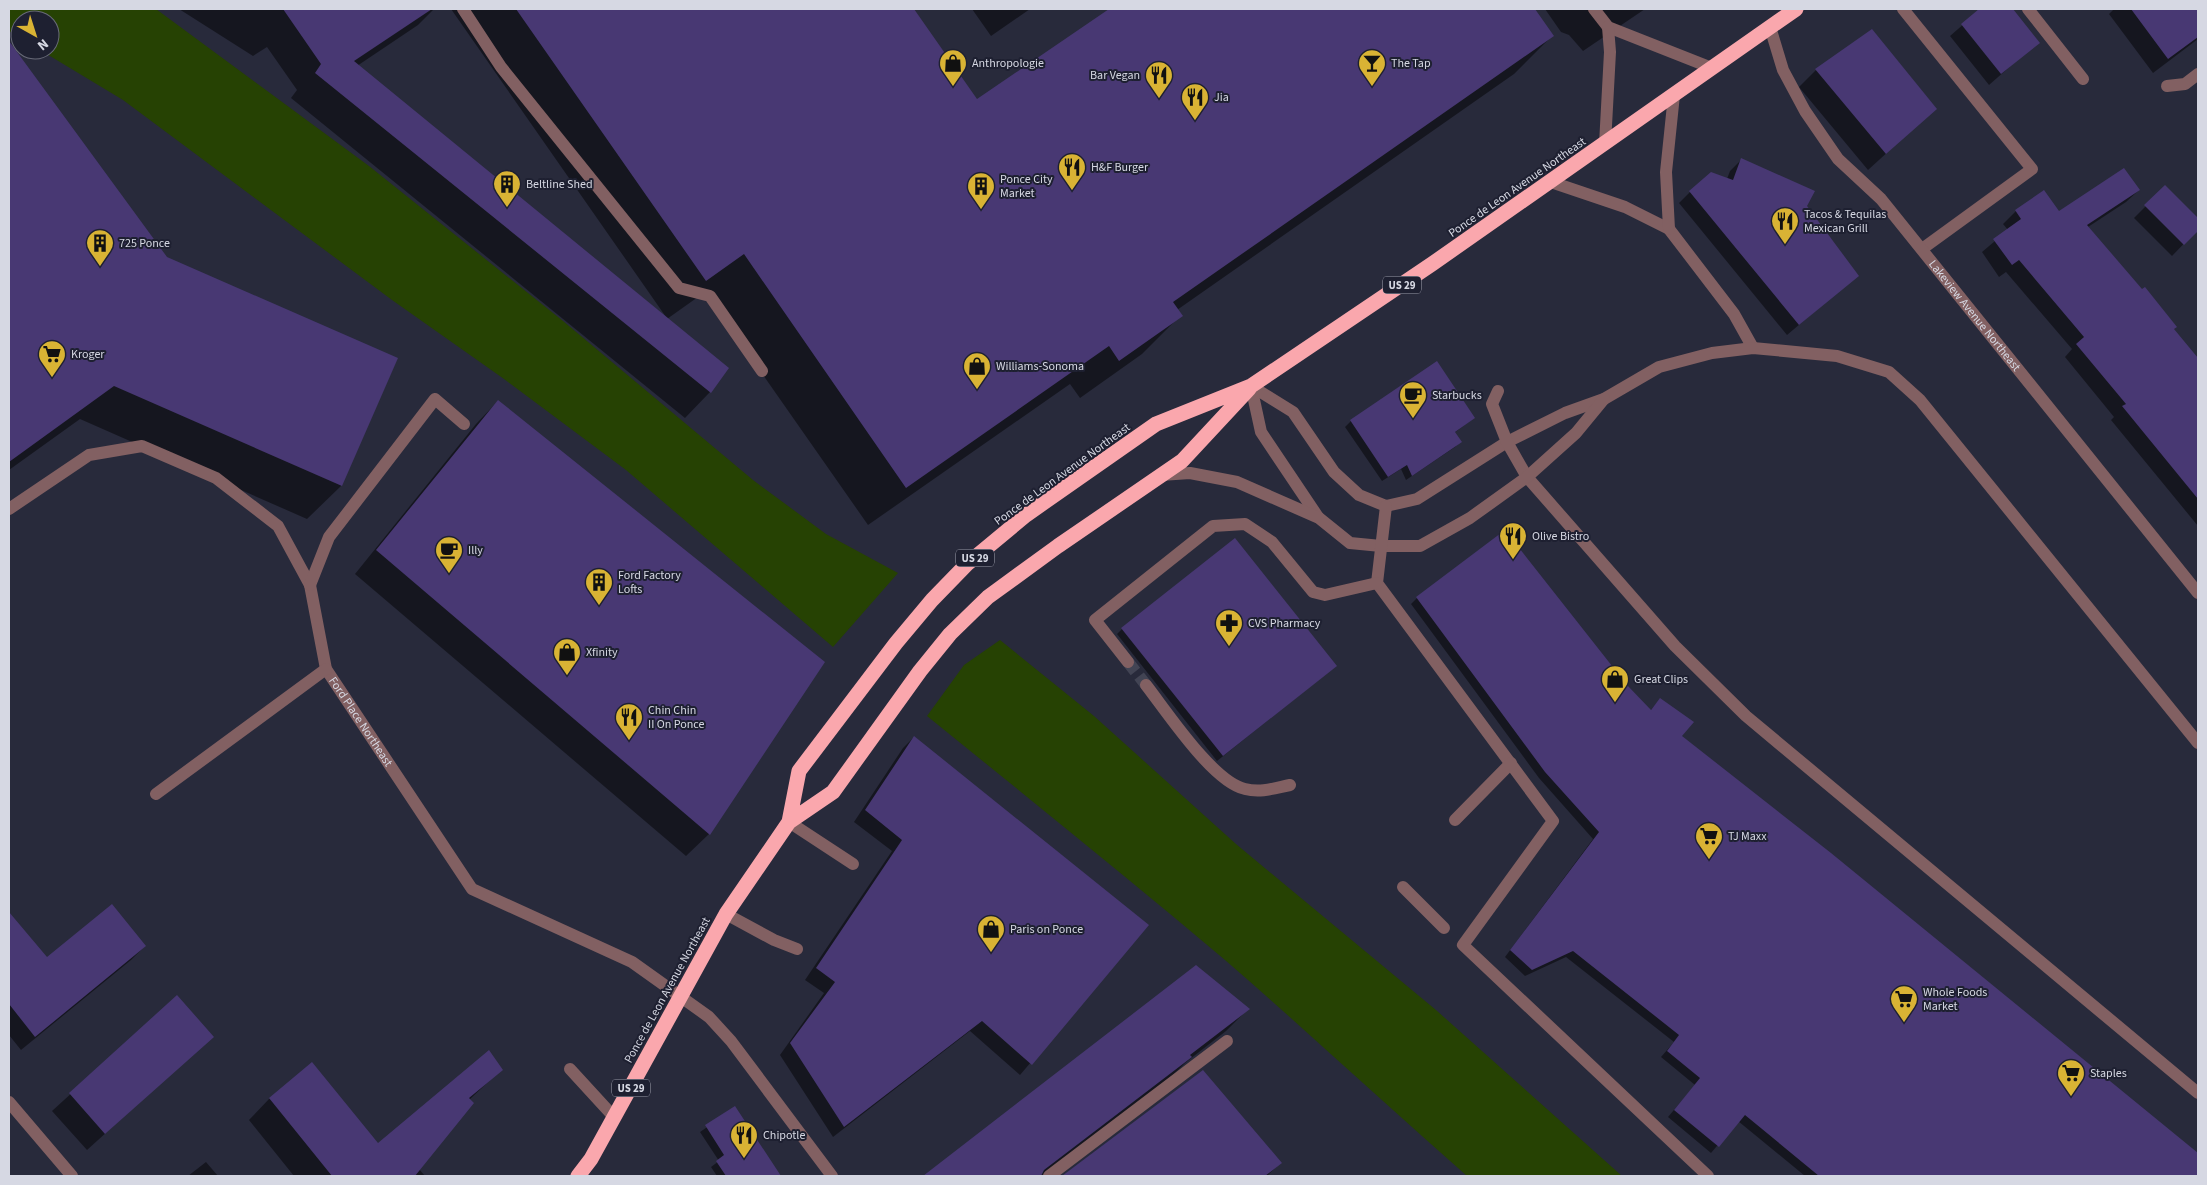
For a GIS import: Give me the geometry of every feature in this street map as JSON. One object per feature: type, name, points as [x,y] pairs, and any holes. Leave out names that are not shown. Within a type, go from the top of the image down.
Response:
[{"type":"highway","name":"Ponce de Leon Avenue Northeast","points":[[789,822],[800,771],[896,643],[932,600],[967,564],[1026,515],[1156,424],[1251,386],[1551,182],[1796,9]]},
{"type":"highway","name":"Ponce de Leon Avenue Northeast","points":[[578,1176],[591,1159],[726,914],[789,822],[833,792],[926,664],[950,634],[988,597],[1058,546],[1182,461],[1251,386]]},
{"type":"street","points":[[463,9],[501,67],[679,288],[710,296],[762,371]]},
{"type":"street","points":[[1594,9],[1608,27],[1712,68]]},
{"type":"street","points":[[1903,9],[2032,169],[1922,249]]},
{"type":"street","points":[[2028,9],[2083,79]]},
{"type":"street","points":[[1604,144],[1610,52],[1608,27]]},
{"type":"street","name":"Lakeview Avenue Northeast","points":[[1770,27],[1783,70],[1805,110],[1838,158],[1882,199],[2198,593]]},
{"type":"street","points":[[2167,86],[2185,84],[2198,74]]},
{"type":"street","points":[[1668,229],[1666,172],[1674,95]]},
{"type":"street","points":[[1551,182],[1625,207],[1668,229],[1734,314],[1753,348]]},
{"type":"street","points":[[1251,386],[1293,412],[1334,472],[1359,495],[1386,506],[1417,500],[1507,442],[1565,413],[1604,399],[1659,367],[1712,353],[1753,348],[1838,356],[1889,372],[1920,400],[2198,743]]},
{"type":"street","points":[[1251,386],[1261,432],[1318,518]]},
{"type":"street","points":[[1498,391],[1492,404],[1507,442],[1527,477],[1675,646],[1746,716],[2198,1093]]},
{"type":"street","points":[[310,585],[330,537],[435,399],[464,424]]},
{"type":"street","points":[[1161,475],[1190,473],[1237,482],[1318,518],[1350,543],[1381,546],[1420,546],[1470,518],[1527,477],[1576,432],[1604,399]]},
{"type":"street","name":"Ford Place Northeast","points":[[9,509],[89,455],[142,446],[216,478],[278,526],[310,585],[326,669],[472,889],[632,962],[708,1017],[731,1040],[832,1176]]},
{"type":"street","points":[[1386,506],[1377,583],[1553,821],[1463,945],[1708,1176]]},
{"type":"street","points":[[1128,662],[1095,620],[1213,526],[1245,524],[1272,542],[1313,592],[1325,595],[1377,583]]},
{"type":"street","points":[[156,794],[326,669]]},
{"type":"street","points":[[1146,685],[1214,771],[1243,789],[1261,792],[1290,785]]},
{"type":"street","points":[[1455,820],[1511,764]]},
{"type":"street","points":[[789,822],[853,864]]},
{"type":"street","points":[[1403,887],[1444,928]]},
{"type":"street","points":[[726,914],[774,940],[798,949]]},
{"type":"street","points":[[1049,1176],[1227,1041]]},
{"type":"street","points":[[570,1069],[614,1117]]},
{"type":"street","points":[[9,1102],[72,1176]]},
{"type":"green space","points":[[9,9],[156,9],[369,166],[563,321],[753,480],[826,534],[898,573],[833,647],[626,470],[504,379],[392,300],[123,100],[57,60],[60,60],[60,10],[10,10],[9,31]]},
{"type":"green space","points":[[1000,640],[1094,716],[1236,844],[1436,1010],[1622,1176],[1467,1176],[1225,960],[927,716],[964,665]]},
{"type":"building","name":"Beltline Shed","points":[[283,9],[432,9],[354,61],[729,368],[711,393],[315,73],[321,64]]},
{"type":"building","name":"Ponce City Market","points":[[516,9],[914,9],[977,99],[1109,9],[1535,9],[1554,36],[1173,302],[1183,316],[1119,361],[1109,346],[906,488],[744,254],[706,281]]},
{"type":"building","points":[[1979,9],[2013,9],[2040,43],[2001,74],[1961,24]]},
{"type":"building","points":[[2131,9],[2198,9],[2198,37],[2168,59]]},
{"type":"building","points":[[1872,29],[1937,109],[1886,154],[1815,69]]},
{"type":"building","name":"725 Ponce","points":[[9,41],[10,60],[23,60],[167,257],[398,358],[342,486],[114,386],[9,462]]},
{"type":"building","name":"Tacos & Tequilas Mexican Grill","points":[[1741,158],[1815,191],[1807,206],[1859,276],[1799,325],[1689,191],[1711,172],[1733,180]]},
{"type":"building","points":[[2124,168],[2140,190],[2087,225],[2142,289],[2145,287],[2177,327],[2174,329],[2198,358],[2198,499],[2122,406],[2126,404],[2076,344],[2084,337],[2019,260],[2012,265],[1993,239],[2021,219],[2015,210],[2044,190],[2059,211]]},
{"type":"building","points":[[2165,185],[2198,218],[2198,231],[2184,245],[2144,205]]},
{"type":"building","name":"Starbucks","points":[[1437,361],[1475,418],[1455,432],[1462,442],[1412,476],[1407,465],[1388,477],[1350,420]]},
{"type":"building","name":"Ford Factory Lofts","points":[[498,400],[825,662],[710,835],[376,550]]},
{"type":"building","points":[[1505,530],[1627,685],[1651,710],[1660,698],[1694,722],[1682,736],[1831,853],[2198,1153],[2198,1176],[1819,1176],[1745,1115],[1719,1147],[1674,1110],[1700,1078],[1667,1051],[1679,1035],[1573,951],[1532,970],[1510,950],[1599,832],[1545,772],[1416,597]]},
{"type":"building","name":"CVS Pharmacy","points":[[1235,538],[1337,666],[1223,756],[1121,628]]},
{"type":"building","points":[[914,736],[1149,925],[1032,1065],[982,1021],[844,1127],[790,1043],[835,982],[816,968],[902,840],[865,810]]},
{"type":"building","points":[[112,904],[146,946],[35,1037],[9,1004],[9,912],[47,957]]},
{"type":"building","points":[[1196,965],[1250,1009],[1190,1055],[1192,1057],[1044,1170],[1041,1176],[923,1176]]},
{"type":"building","points":[[177,995],[214,1037],[105,1134],[69,1093]]},
{"type":"building","points":[[489,1050],[503,1070],[469,1098],[474,1103],[415,1176],[332,1176],[269,1098],[312,1062],[378,1143]]},
{"type":"building","points":[[1203,1070],[1282,1163],[1265,1176],[1062,1176]]},
{"type":"building","points":[[735,1106],[781,1176],[726,1176],[716,1161],[724,1155],[705,1125]]},
{"type":"tunnel","points":[[1128,662],[1146,685]]},
{"type":"place","name":"Anthropologie","points":[[953,87]]},
{"type":"place","name":"The Tap","points":[[1372,87]]},
{"type":"place","name":"Bar Vegan","points":[[1159,99]]},
{"type":"place","name":"Jia","points":[[1195,121]]},
{"type":"place","name":"H&F Burger","points":[[1072,191]]},
{"type":"place","name":"Beltline Shed","points":[[507,208]]},
{"type":"place","name":"Ponce City Market","points":[[981,210]]},
{"type":"place","name":"Tacos & Tequilas Mexican Grill","points":[[1785,245]]},
{"type":"place","name":"725 Ponce","points":[[100,267]]},
{"type":"place","name":"Kroger","points":[[52,378]]},
{"type":"place","name":"Williams-Sonoma","points":[[977,390]]},
{"type":"place","name":"Starbucks","points":[[1413,419]]},
{"type":"place","name":"Olive Bistro","points":[[1513,560]]},
{"type":"place","name":"Illy","points":[[449,574]]},
{"type":"place","name":"Ford Factory Lofts","points":[[599,606]]},
{"type":"place","name":"CVS Pharmacy","points":[[1229,647]]},
{"type":"place","name":"Xfinity","points":[[567,676]]},
{"type":"place","name":"Great Clips","points":[[1615,703]]},
{"type":"place","name":"Chin Chin II On Ponce","points":[[629,741]]},
{"type":"place","name":"TJ Maxx","points":[[1709,860]]},
{"type":"place","name":"Paris on Ponce","points":[[991,953]]},
{"type":"place","name":"Whole Foods Market","points":[[1904,1023]]},
{"type":"place","name":"Staples","points":[[2071,1097]]},
{"type":"place","name":"Chipotle","points":[[744,1159]]}]
